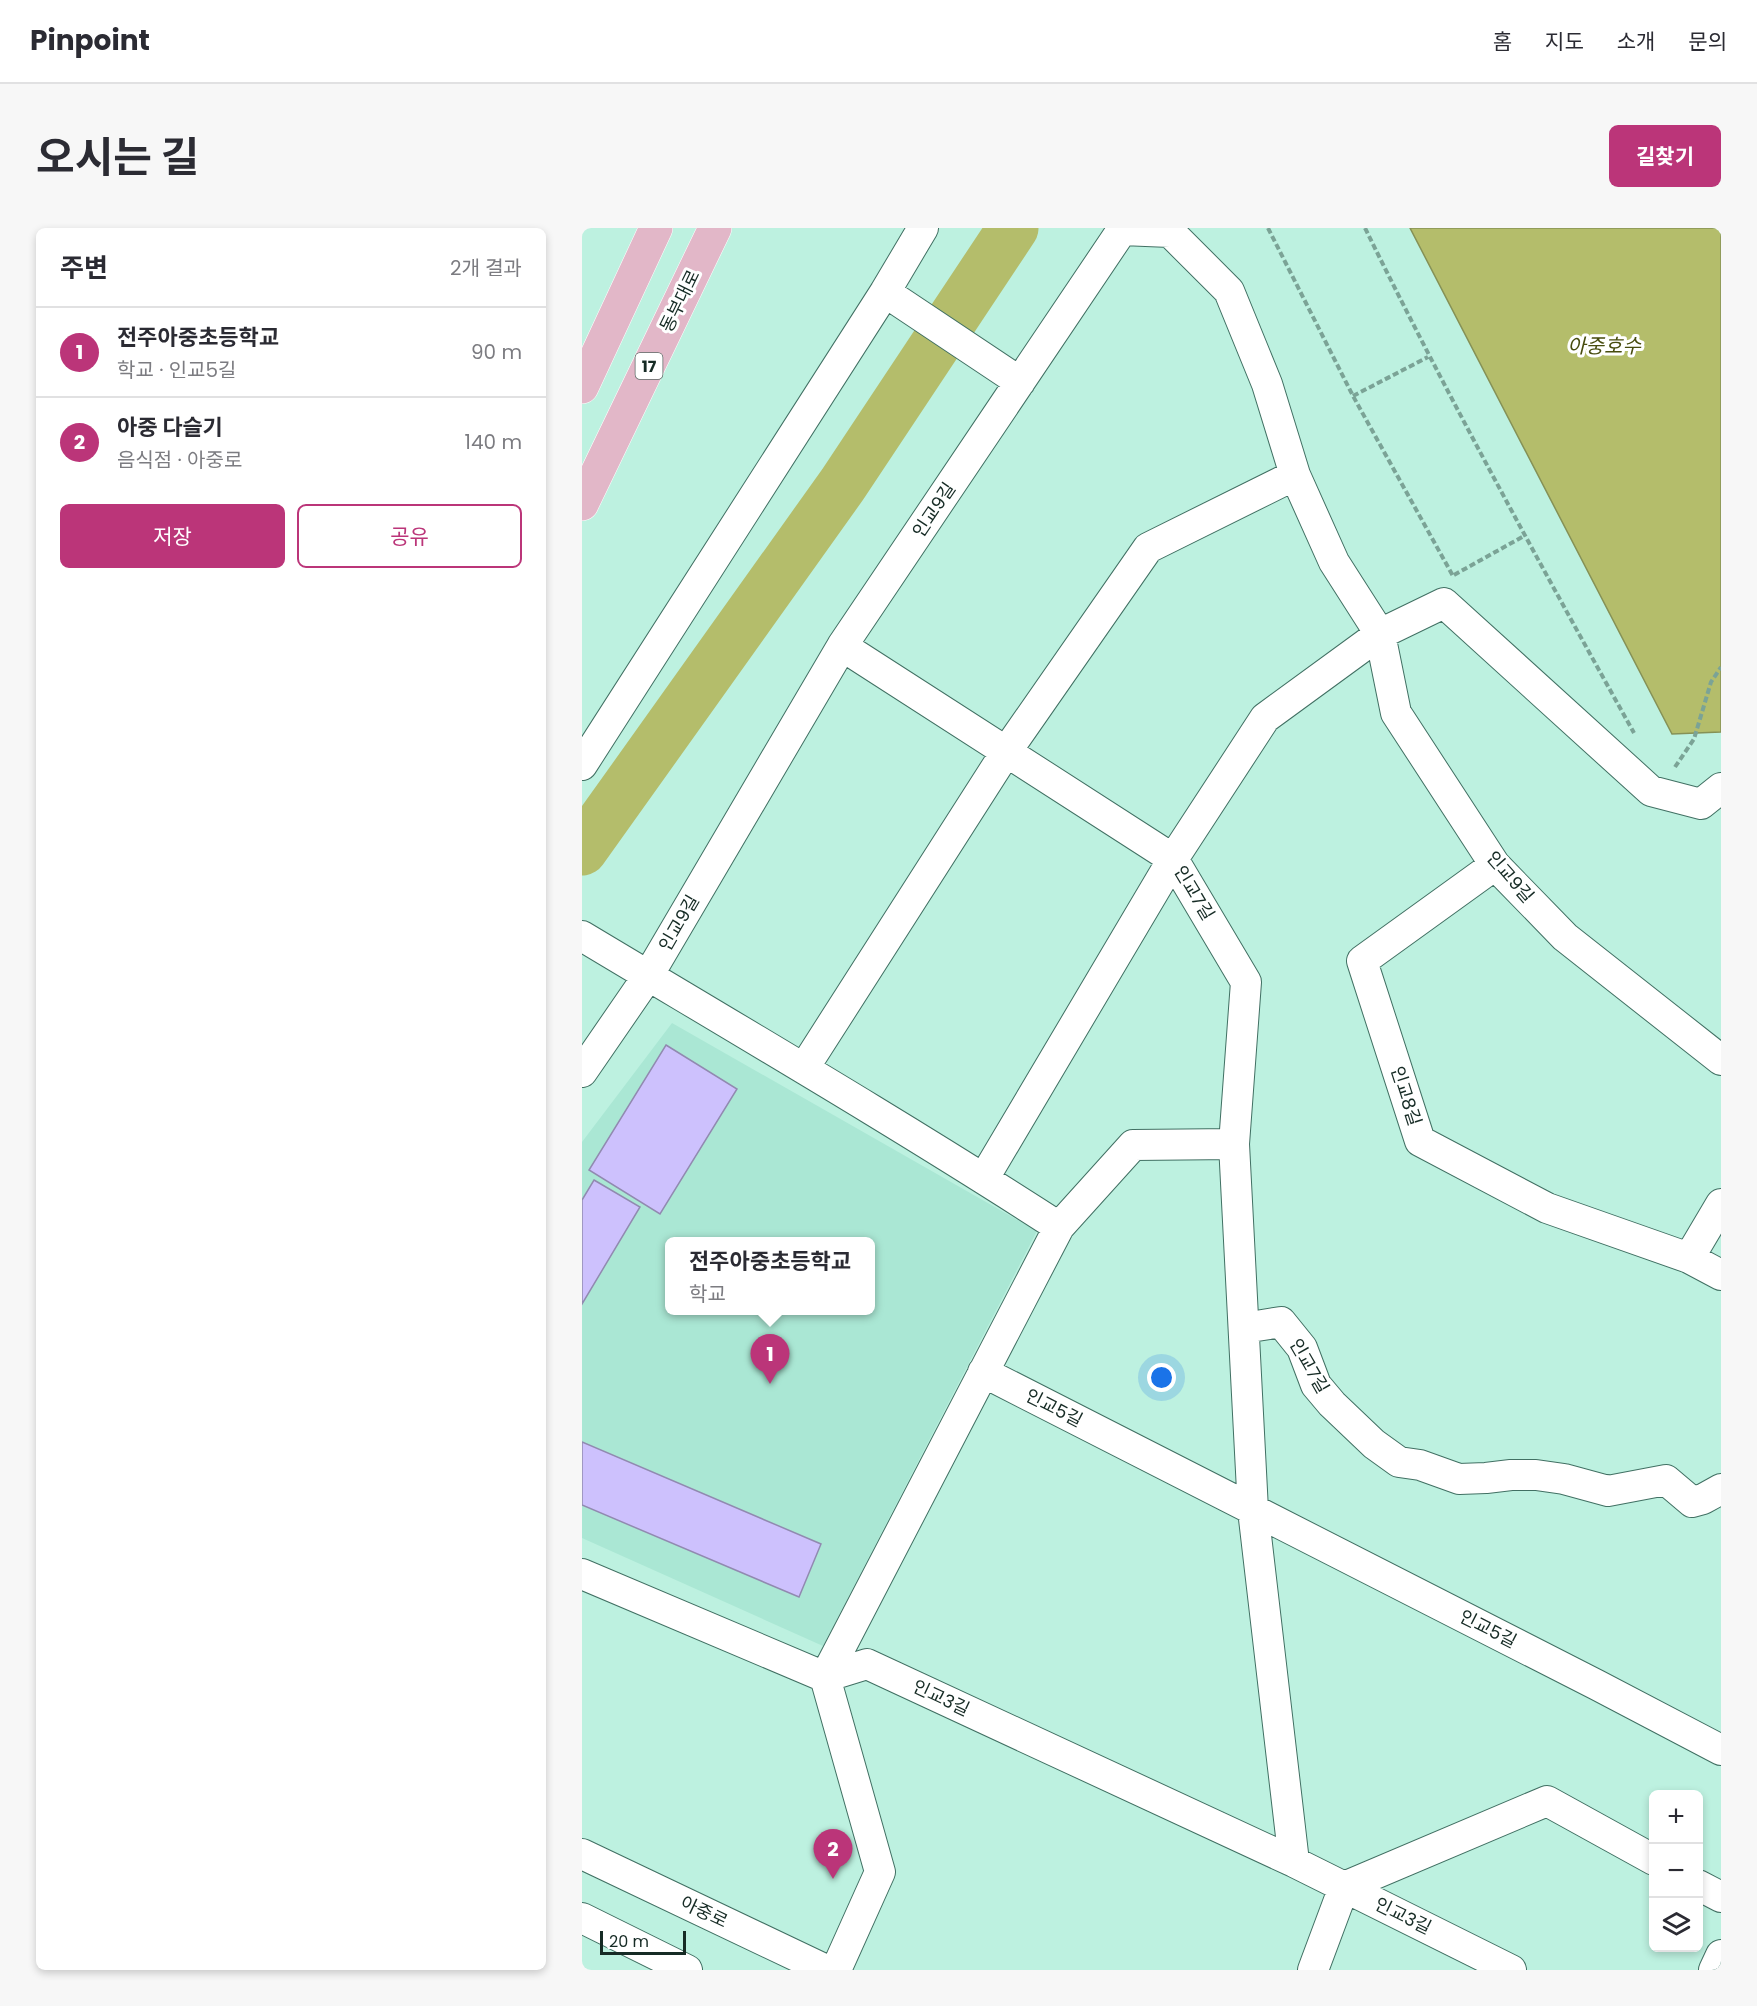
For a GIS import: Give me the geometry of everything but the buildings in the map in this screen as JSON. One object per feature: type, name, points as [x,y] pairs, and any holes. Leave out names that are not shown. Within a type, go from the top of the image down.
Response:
[{"type":"main road","points":[[582,387],[656,228]]},
{"type":"main road","name":"동부대로","points":[[582,504],[715,228]]},
{"type":"street","points":[[582,765],[894,298],[923,228]]},
{"type":"street","name":"인교9길","points":[[582,1072],[648,976],[842,646],[1010,375],[1122,230],[1170,232],[1229,291],[1267,384],[1295,475],[1334,562],[1380,634],[1396,714],[1495,865],[1564,937],[1721,1060]]},
{"type":"street","points":[[894,298],[1010,375]]},
{"type":"street","points":[[804,1068],[1006,752],[1148,548],[1295,475]]},
{"type":"street","points":[[984,1178],[1173,858],[1265,718],[1380,634],[1444,603],[1651,791],[1701,804],[1721,788]]},
{"type":"street","points":[[842,646],[1173,858]]},
{"type":"street","name":"인교7길","points":[[1173,858],[1246,982],[1234,1144],[1244,1328],[1281,1322],[1302,1348],[1316,1385],[1332,1404],[1374,1444],[1400,1462],[1459,1479],[1536,1475],[1564,1479],[1608,1491],[1666,1480],[1692,1502],[1721,1489]]},
{"type":"street","name":"인교8길","points":[[1495,865],[1362,960],[1420,1141],[1547,1208],[1689,1258],[1721,1275]]},
{"type":"street","points":[[582,936],[804,1068],[984,1178],[1059,1227]]},
{"type":"street","points":[[836,1970],[880,1872],[825,1677],[1059,1227],[1133,1145],[1234,1144]]},
{"type":"street","points":[[1689,1258],[1721,1204]]},
{"type":"street","points":[[1244,1328],[1254,1510],[1294,1862]]},
{"type":"street","name":"인교5길","points":[[983,1372],[1721,1750]]},
{"type":"street","points":[[582,1574],[825,1677]]},
{"type":"street","name":"인교3길","points":[[825,1677],[867,1664],[1294,1862],[1511,1970]]},
{"type":"street","points":[[1313,1970],[1344,1887],[1547,1801],[1649,1858]]},
{"type":"street","name":"아중로","points":[[582,1854],[826,1970]]},
{"type":"street","points":[[1703,1888],[1721,1897]]},
{"type":"street","points":[[582,1918],[687,1970]]},
{"type":"street","points":[[1714,1970],[1721,1955]]},
{"type":"path","points":[[1268,228],[1353,396],[1454,575]]},
{"type":"path","points":[[1365,228],[1428,357],[1636,738]]},
{"type":"path","points":[[1353,396],[1428,357]]},
{"type":"path","points":[[1444,603],[1454,575],[1524,536]]},
{"type":"path","points":[[1665,765],[1674,768],[1694,739],[1711,682],[1721,667]]},
{"type":"shaded area","points":[[672,1023],[1037,1231],[823,1646],[582,1538],[582,1142]]},
{"type":"water","name":"아중호수","points":[[1410,228],[1721,228],[1721,732],[1672,734]]},
{"type":"waterway","points":[[582,850],[843,484],[1013,228]]},
{"type":"place","name":"전주아중초등학교","points":[[770,1384]]},
{"type":"place","name":"아중 다슬기","points":[[833,1879]]}]
